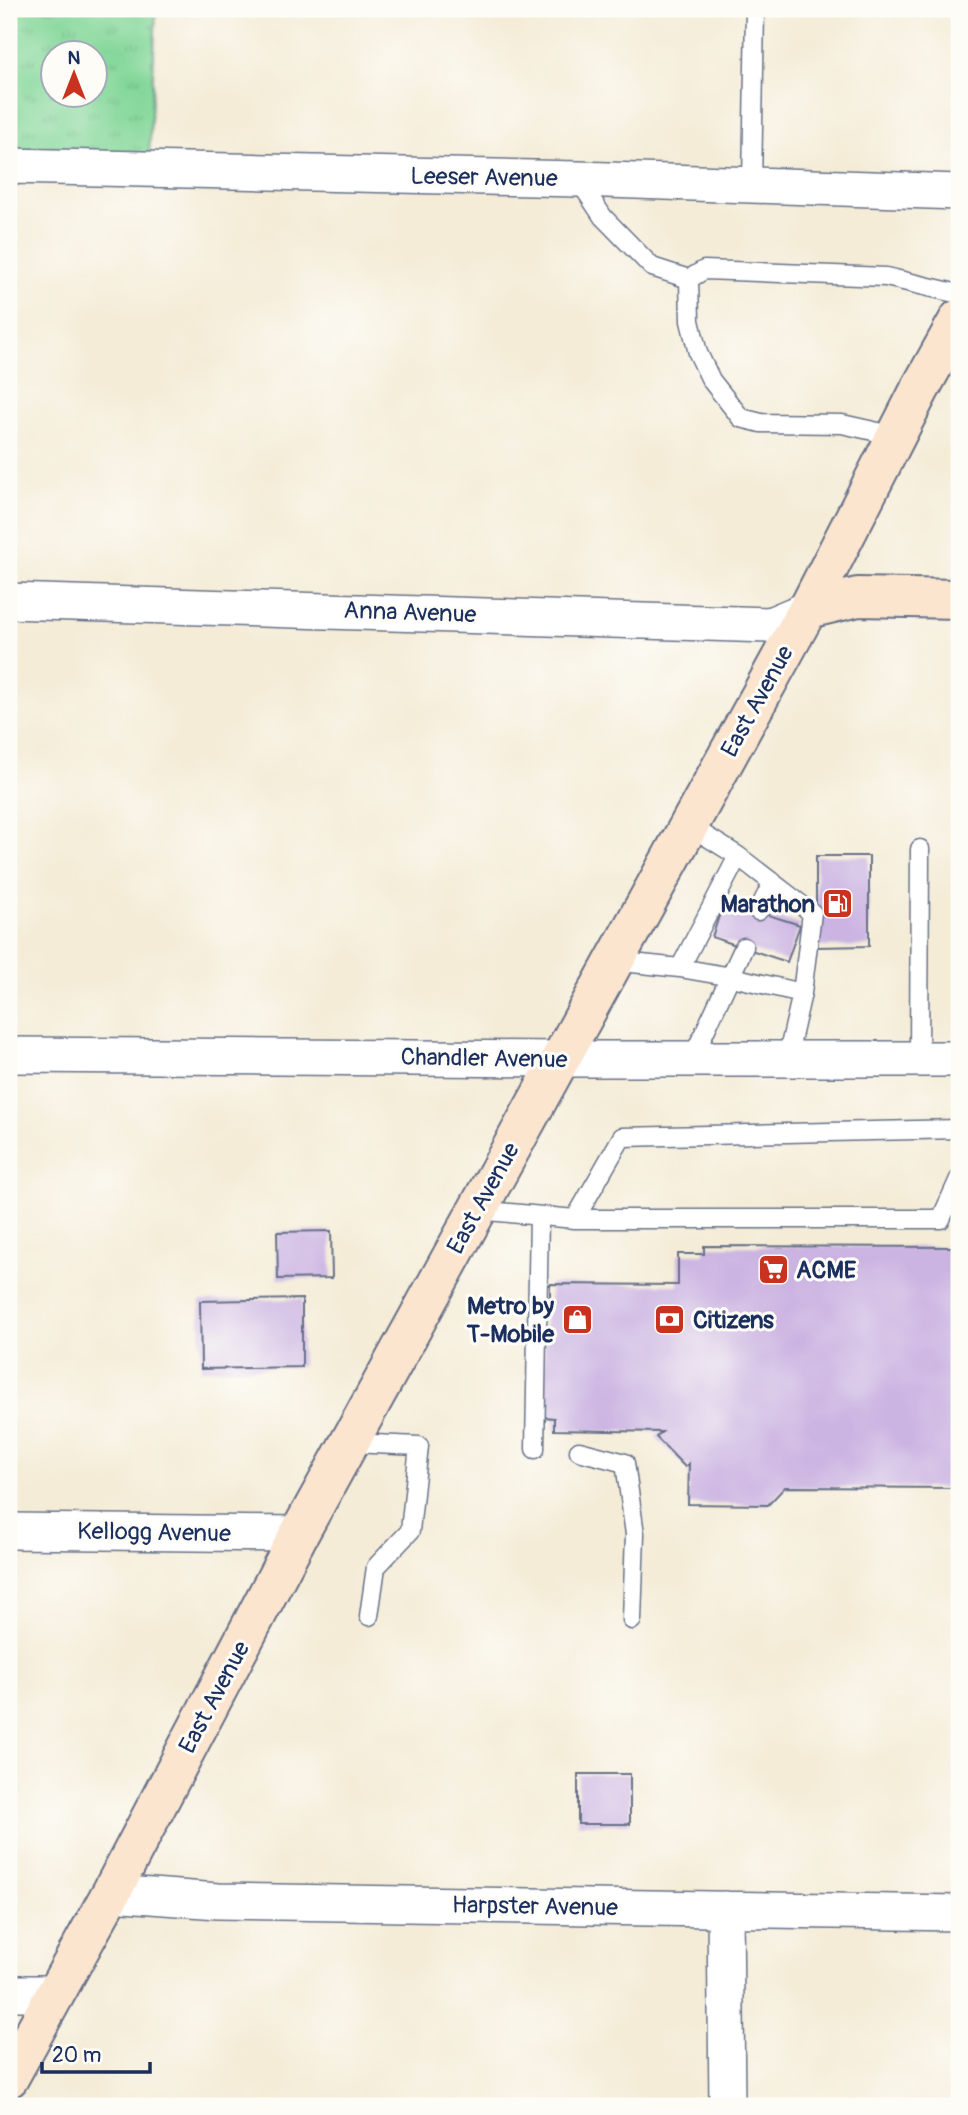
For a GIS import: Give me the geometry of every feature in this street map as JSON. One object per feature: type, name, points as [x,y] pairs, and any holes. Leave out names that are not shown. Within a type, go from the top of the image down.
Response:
[{"type":"main road","name":"East Avenue","points":[[9,2078],[111,1893],[299,1534],[808,609],[959,319]]},
{"type":"main road","points":[[808,609],[858,597],[959,599]]},
{"type":"street","name":"Leeser Avenue","points":[[9,166],[578,179],[959,192]]},
{"type":"street","name":"Anna Avenue","points":[[9,601],[770,625],[808,609]]},
{"type":"street","name":"Chandler Avenue","points":[[9,1055],[959,1059]]},
{"type":"street","name":"Kellogg Avenue","points":[[9,1531],[299,1534]]},
{"type":"street","name":"Harpster Avenue","points":[[111,1893],[218,1901],[959,1913]]},
{"type":"street","points":[[726,1909],[727,2106]]},
{"type":"street","points":[[9,1993],[56,1993]]},
{"type":"lane","points":[[752,185],[755,9]]},
{"type":"lane","points":[[578,179],[603,217],[652,267],[689,279],[704,270],[886,277],[959,294]]},
{"type":"lane","points":[[689,279],[690,321],[698,353],[711,380],[741,418],[761,423],[842,424],[896,436]]},
{"type":"lane","points":[[688,825],[738,856],[812,913],[802,993],[788,1059]]},
{"type":"lane","points":[[919,1059],[920,849]]},
{"type":"lane","points":[[680,968],[738,856]]},
{"type":"lane","points":[[758,911],[772,882]]},
{"type":"lane","points":[[692,1059],[744,947]]},
{"type":"lane","points":[[613,961],[680,968],[802,993]]},
{"type":"lane","points":[[575,1219],[622,1137],[959,1129]]},
{"type":"lane","points":[[477,1210],[575,1219],[941,1219],[959,1179]]},
{"type":"lane","points":[[535,1449],[539,1216]]},
{"type":"lane","points":[[350,1443],[419,1446],[410,1531],[376,1567],[369,1616]]},
{"type":"lane","points":[[579,1451],[625,1463],[635,1534],[632,1620]]},
{"type":"green space","points":[[9,9],[156,9],[149,157],[9,154]]},
{"type":"building","points":[[816,856],[869,856],[869,946],[816,947]]},
{"type":"building","points":[[724,901],[800,925],[787,962],[712,937]]},
{"type":"building","points":[[331,1231],[332,1278],[278,1279],[277,1232]]},
{"type":"building","points":[[704,1246],[959,1247],[959,1488],[785,1487],[768,1505],[688,1504],[689,1463],[685,1467],[656,1437],[662,1432],[554,1430],[554,1418],[544,1417],[545,1300],[550,1300],[550,1284],[678,1285],[678,1254],[704,1254]]},
{"type":"building","points":[[302,1299],[302,1367],[201,1369],[200,1301]]},
{"type":"building","points":[[578,1774],[630,1774],[630,1824],[578,1824]]},
{"type":"place","name":"Marathon","points":[[838,904]]},
{"type":"place","name":"ACME","points":[[773,1270]]},
{"type":"place","name":"Metro by T-Mobile","points":[[577,1320]]},
{"type":"place","name":"Citizens","points":[[670,1320]]}]
